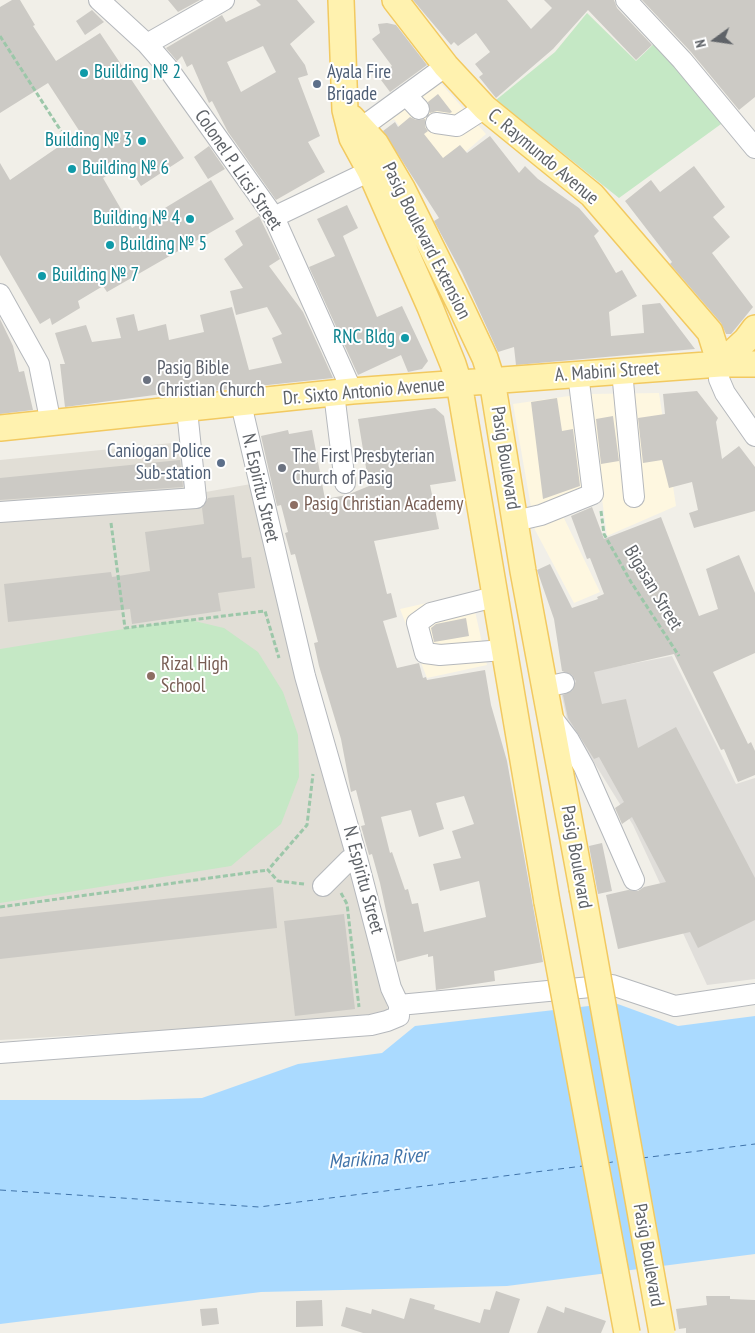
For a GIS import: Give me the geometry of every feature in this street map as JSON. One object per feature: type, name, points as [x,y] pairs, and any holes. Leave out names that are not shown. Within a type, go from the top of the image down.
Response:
[{"type":"main road","name":"Pasig Boulevard Extension","points":[[341,0],[353,119],[352,138],[370,171],[430,307],[453,364],[458,383]]},
{"type":"main road","name":"C. Raymundo Avenue","points":[[395,0],[446,66],[485,108],[592,196],[710,332],[720,364]]},
{"type":"main road","name":"Pasig Boulevard Extension","points":[[353,119],[376,144],[402,188],[485,358],[492,380]]},
{"type":"main road","points":[[720,364],[746,340],[755,328]]},
{"type":"main road","name":"A. Mabini Street","points":[[458,383],[720,364],[755,364]]},
{"type":"main road","name":"Pasig Boulevard","points":[[492,380],[515,521],[555,685],[550,715],[662,1333]]},
{"type":"main road","name":"Pasig Boulevard","points":[[458,383],[546,902],[628,1333]]},
{"type":"main road","name":"Dr. Sixto Antonio Avenue","points":[[0,428],[187,410],[343,392],[458,383]]},
{"type":"street","name":"Colonel P. Licsi Street","points":[[99,0],[147,44],[167,67],[274,217],[343,392],[345,483]]},
{"type":"street","points":[[147,44],[224,0]]},
{"type":"street","points":[[626,0],[682,60],[755,148]]},
{"type":"street","points":[[353,119],[412,102],[446,66]]},
{"type":"street","points":[[436,123],[457,126],[485,108]]},
{"type":"street","points":[[274,217],[370,171]]},
{"type":"street","points":[[0,294],[38,364],[51,424]]},
{"type":"street","points":[[720,364],[720,379],[725,393],[755,436]]},
{"type":"street","points":[[622,371],[634,497]]},
{"type":"street","points":[[515,521],[547,513],[593,494],[578,374]]},
{"type":"street","name":"N. Espiritu Street","points":[[241,404],[305,676],[357,858],[391,988],[399,1005]]},
{"type":"street","points":[[0,512],[196,498],[187,410]]},
{"type":"street","points":[[494,597],[431,613],[417,623],[424,653],[440,656],[504,650]]},
{"type":"street","points":[[550,715],[569,740],[584,767],[634,880]]},
{"type":"street","points":[[328,882],[349,860],[357,858]]},
{"type":"street","points":[[0,1053],[371,1025],[387,1022],[399,1016],[399,1005],[612,986],[675,1006],[755,994]]},
{"type":"path","points":[[0,36],[61,131]]},
{"type":"path","points":[[108,505],[125,628],[265,611],[282,666]]},
{"type":"path","name":"Bigasan Street","points":[[604,534],[631,582],[679,656]]},
{"type":"path","points":[[0,907],[268,870],[307,825],[313,768]]},
{"type":"path","points":[[268,870],[278,881],[328,882],[347,904],[360,1012]]},
{"type":"shaded area","points":[[429,70],[486,134],[437,177],[394,119],[378,129],[366,115]]},
{"type":"shaded area","points":[[659,393],[676,506],[607,536],[588,394]]},
{"type":"shaded area","points":[[583,394],[598,496],[560,510],[600,592],[574,603],[535,530],[513,404]]},
{"type":"shaded area","name":"Rizal High School","points":[[192,441],[200,493],[251,484],[390,1017],[0,1040],[0,460]]},
{"type":"shaded area","points":[[471,593],[487,665],[427,678],[400,609]]},
{"type":"shaded area","points":[[672,656],[736,784],[755,778],[755,979],[707,985],[633,825],[567,719],[558,678]]},
{"type":"green space","points":[[587,13],[636,61],[659,39],[728,119],[619,198],[496,100],[555,52]]},
{"type":"green space","points":[[186,619],[224,628],[258,652],[283,692],[298,735],[299,777],[281,824],[231,866],[0,903],[0,649]]},
{"type":"water","name":"Marikina River","points":[[615,1003],[678,1026],[755,1016],[755,1254],[507,1286],[261,1292],[0,1324],[0,1100],[202,1098],[298,1064],[382,1053],[415,1026]]},
{"type":"building","points":[[12,0],[20,0],[35,25],[33,26],[56,61],[100,33],[184,158],[141,186],[126,163],[103,178],[132,228],[211,180],[234,219],[107,292],[103,286],[78,301],[80,308],[52,325],[50,318],[40,324],[0,255],[0,163],[10,180],[80,132],[48,83],[0,113],[0,7]]},
{"type":"building","points":[[168,0],[200,0],[178,12]]},
{"type":"building","points":[[256,0],[297,0],[315,22],[290,44],[305,65],[308,75],[298,78],[320,136],[308,142],[325,172],[276,200],[228,132],[212,101],[209,103],[192,64],[187,67],[182,56],[177,61],[166,48],[222,15],[226,22],[261,5]],"holes":[[[263,46],[276,72],[241,92],[227,62]]]},
{"type":"building","points":[[413,0],[507,0],[531,29],[552,8],[544,0],[614,0],[617,8],[652,45],[636,60],[588,10],[553,49],[496,98],[479,77],[483,74],[475,64],[490,52],[476,33],[458,46],[454,42],[451,45]]},
{"type":"building","points":[[642,0],[755,0],[755,97],[739,110],[691,52]]},
{"type":"building","points":[[92,10],[104,22],[85,35],[76,21]]},
{"type":"building","points":[[378,24],[396,25],[427,65],[390,92],[378,76],[392,66],[372,39],[380,33]]},
{"type":"building","points":[[438,94],[452,112],[437,111],[430,113],[428,102]]},
{"type":"building","points":[[410,117],[416,120],[425,119],[425,127],[428,131],[424,134],[443,158],[460,145],[467,153],[490,136],[519,173],[525,166],[538,179],[579,208],[599,231],[594,236],[616,273],[622,270],[637,296],[609,312],[611,336],[644,333],[642,305],[660,303],[695,349],[516,365],[514,347],[498,352],[462,273],[434,221],[439,218],[383,131],[395,122],[398,127]]},
{"type":"building","points":[[209,146],[225,169],[208,179],[194,157]]},
{"type":"building","points":[[694,166],[725,207],[713,217],[730,237],[712,253],[753,307],[731,334],[726,334],[721,323],[670,264],[672,262],[625,201],[651,180],[660,192]]},
{"type":"building","points":[[347,205],[358,228],[343,236],[377,317],[402,306],[428,361],[422,369],[408,372],[401,355],[358,375],[309,267],[335,256],[317,219]]},
{"type":"building","points":[[259,216],[280,259],[269,266],[303,312],[333,378],[163,396],[162,394],[65,407],[60,364],[65,364],[55,333],[86,325],[92,342],[121,338],[116,318],[134,314],[138,331],[166,324],[169,340],[204,332],[200,315],[232,307],[249,370],[282,363],[272,338],[282,334],[267,307],[236,315],[230,291],[243,288],[224,259],[243,245],[235,231]]},
{"type":"building","points":[[0,319],[13,346],[19,372],[24,371],[33,410],[0,414]]},
{"type":"building","points":[[697,391],[718,418],[716,422],[722,459],[739,446],[755,467],[755,511],[694,528],[689,513],[698,510],[692,482],[669,488],[662,460],[643,463],[638,418],[665,414],[663,394]]},
{"type":"building","points":[[557,398],[562,431],[573,429],[580,486],[543,499],[531,402]]},
{"type":"building","points":[[435,408],[444,416],[456,481],[430,485],[439,529],[374,541],[387,594],[391,593],[397,617],[383,621],[397,668],[419,663],[423,678],[426,677],[427,680],[485,670],[491,705],[507,761],[543,962],[494,971],[495,981],[436,990],[433,956],[428,957],[428,954],[397,962],[380,883],[372,854],[369,855],[361,826],[365,825],[356,790],[351,792],[341,739],[319,666],[314,643],[318,642],[295,554],[291,555],[285,533],[288,532],[281,505],[277,506],[261,436],[288,430],[289,434],[312,430],[325,499],[347,495],[369,486],[358,419]],"holes":[[[464,796],[474,824],[452,831],[461,858],[433,864],[440,891],[479,881],[486,917],[424,932],[418,903],[412,904],[408,889],[405,890],[392,852],[390,853],[381,817],[411,810],[419,837],[444,829],[436,803]]]},
{"type":"building","points":[[613,416],[619,461],[601,464],[596,419]]},
{"type":"building","points":[[180,460],[183,487],[0,500],[0,478]]},
{"type":"building","points":[[234,495],[242,558],[251,557],[255,588],[218,593],[221,611],[132,624],[130,609],[8,622],[4,584],[111,572],[112,577],[150,571],[145,532],[204,524],[202,508],[208,498]]},
{"type":"building","points":[[592,507],[604,539],[661,517],[699,616],[718,609],[706,569],[739,555],[755,593],[755,653],[713,672],[748,744],[751,742],[755,751],[755,775],[738,782],[724,749],[721,750],[674,654],[594,672],[602,704],[626,699],[638,748],[676,727],[755,878],[755,920],[698,948],[690,932],[618,949],[606,895],[628,890],[638,891],[644,887],[666,882],[632,817],[622,824],[615,808],[624,802],[599,757],[594,759],[568,718],[563,695],[572,691],[576,681],[572,675],[562,671],[554,619],[537,570],[550,564],[572,608],[598,599],[597,597],[604,594],[590,558],[587,559],[571,516]]},
{"type":"building","points":[[466,618],[469,636],[434,642],[431,628],[436,624]]},
{"type":"building","points":[[602,843],[612,891],[598,894],[589,846]]},
{"type":"building","points":[[273,887],[277,928],[0,959],[0,917]]},
{"type":"building","points":[[344,914],[355,1009],[295,1016],[284,921]]},
{"type":"building","points":[[496,1291],[520,1299],[509,1333],[363,1333],[341,1326],[346,1307],[371,1314],[372,1309],[404,1319],[410,1298],[435,1305],[434,1309],[480,1323],[484,1309],[490,1310]]},
{"type":"building","points":[[706,1296],[730,1296],[730,1299],[755,1300],[755,1333],[686,1333],[686,1328],[679,1329],[676,1309],[707,1305]]},
{"type":"building","points":[[322,1300],[323,1326],[296,1327],[296,1301]]},
{"type":"building","points":[[547,1306],[564,1313],[565,1307],[606,1321],[601,1333],[537,1333]]},
{"type":"building","points":[[217,1308],[219,1324],[202,1326],[200,1309]]},
{"type":"ferry route","points":[[642,1158],[755,1144]]},
{"type":"ferry route","points":[[607,1163],[618,1161]]},
{"type":"ferry route","points":[[0,1190],[259,1207],[583,1166]]},
{"type":"place","name":"Building № 2","points":[[84,73]]},
{"type":"place","name":"Ayala Fire Brigade","points":[[317,84]]},
{"type":"place","name":"Building № 3","points":[[142,141]]},
{"type":"place","name":"Building № 6","points":[[72,169]]},
{"type":"place","name":"Building № 4","points":[[190,219]]},
{"type":"place","name":"Building № 5","points":[[110,245]]},
{"type":"place","name":"Building № 7","points":[[42,276]]},
{"type":"place","name":"RNC Bldg","points":[[405,338]]},
{"type":"place","name":"Pasig Bible Christian Church","points":[[147,380]]},
{"type":"place","name":"Caniogan Police Sub-station","points":[[221,463]]},
{"type":"place","name":"The First Presbyterian Church of Pasig","points":[[282,468]]},
{"type":"place","name":"Pasig Christian Academy","points":[[294,505]]},
{"type":"place","name":"Rizal High School","points":[[151,676]]}]
